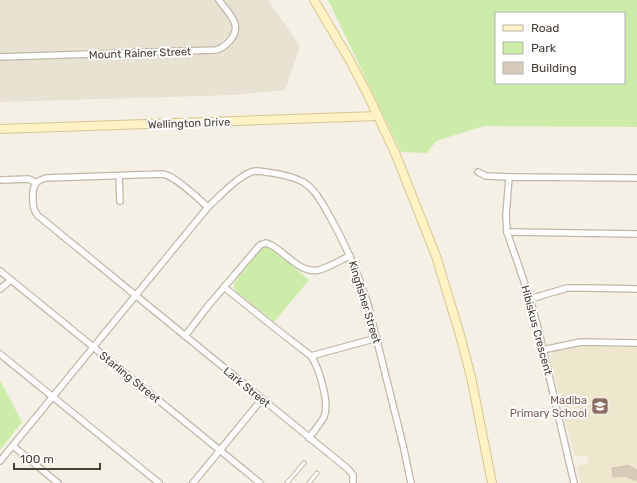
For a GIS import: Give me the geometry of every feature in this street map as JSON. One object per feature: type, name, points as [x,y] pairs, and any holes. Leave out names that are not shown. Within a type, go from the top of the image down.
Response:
[{"type":"main road","points":[[314,0],[349,59],[378,116],[396,156],[436,256],[471,377],[492,483]]},
{"type":"main road","name":"Wellington Drive","points":[[0,130],[378,116]]},
{"type":"street","name":"Mount Rainer Street","points":[[0,57],[216,50],[229,42],[235,28],[233,19],[219,0]]},
{"type":"street","name":"Kingfisher Street","points":[[0,461],[208,207],[233,184],[250,172],[258,171],[292,178],[304,182],[312,188],[340,234],[360,278],[367,302],[377,338],[411,483]]},
{"type":"street","points":[[478,172],[486,176],[509,177],[637,178]]},
{"type":"street","points":[[2,180],[29,179],[36,183],[42,179],[48,178],[160,174],[169,176],[208,207]]},
{"type":"street","points":[[119,176],[120,201]]},
{"type":"street","name":"Hibiskus Crescent","points":[[509,177],[506,215],[507,232],[530,299],[574,483]]},
{"type":"street","name":"Lark Street","points":[[36,183],[33,190],[34,206],[37,214],[351,472],[353,475],[353,482]]},
{"type":"street","points":[[507,232],[637,234]]},
{"type":"street","points":[[185,336],[260,245],[266,243],[271,245],[299,266],[311,271],[319,270],[350,256]]},
{"type":"street","name":"Starling Street","points":[[0,271],[260,483]]},
{"type":"street","points":[[0,288],[11,280]]},
{"type":"street","points":[[224,287],[311,356],[317,365],[326,401],[326,408],[323,417],[309,438]]},
{"type":"street","points":[[530,299],[567,288],[637,289]]},
{"type":"street","points":[[311,356],[377,338]]},
{"type":"street","points":[[542,350],[581,342],[637,343]]},
{"type":"street","points":[[0,354],[159,483]]},
{"type":"street","points":[[193,483],[262,400]]},
{"type":"street","points":[[13,446],[58,483]]},
{"type":"lane","points":[[287,483],[304,464]]},
{"type":"lane","points":[[309,483],[317,473]]},
{"type":"shaded area","points":[[0,0],[268,0],[300,46],[285,90],[234,95],[0,102]]},
{"type":"shaded area","name":"Madiba Primary School","points":[[580,346],[637,347],[637,483],[581,483],[577,467],[590,463],[587,455],[578,457],[574,454],[550,358],[555,351]]},
{"type":"green space","points":[[328,0],[637,0],[637,127],[484,126],[436,141],[427,153],[401,152]]},
{"type":"green space","points":[[269,247],[309,280],[274,322],[234,288],[234,283],[262,248]]},
{"type":"green space","points":[[0,380],[22,422],[0,450]]},
{"type":"building","points":[[627,465],[637,470],[637,481],[625,476],[613,477],[612,468]]},
{"type":"place","name":"Madiba Primary School","points":[[600,406]]}]
